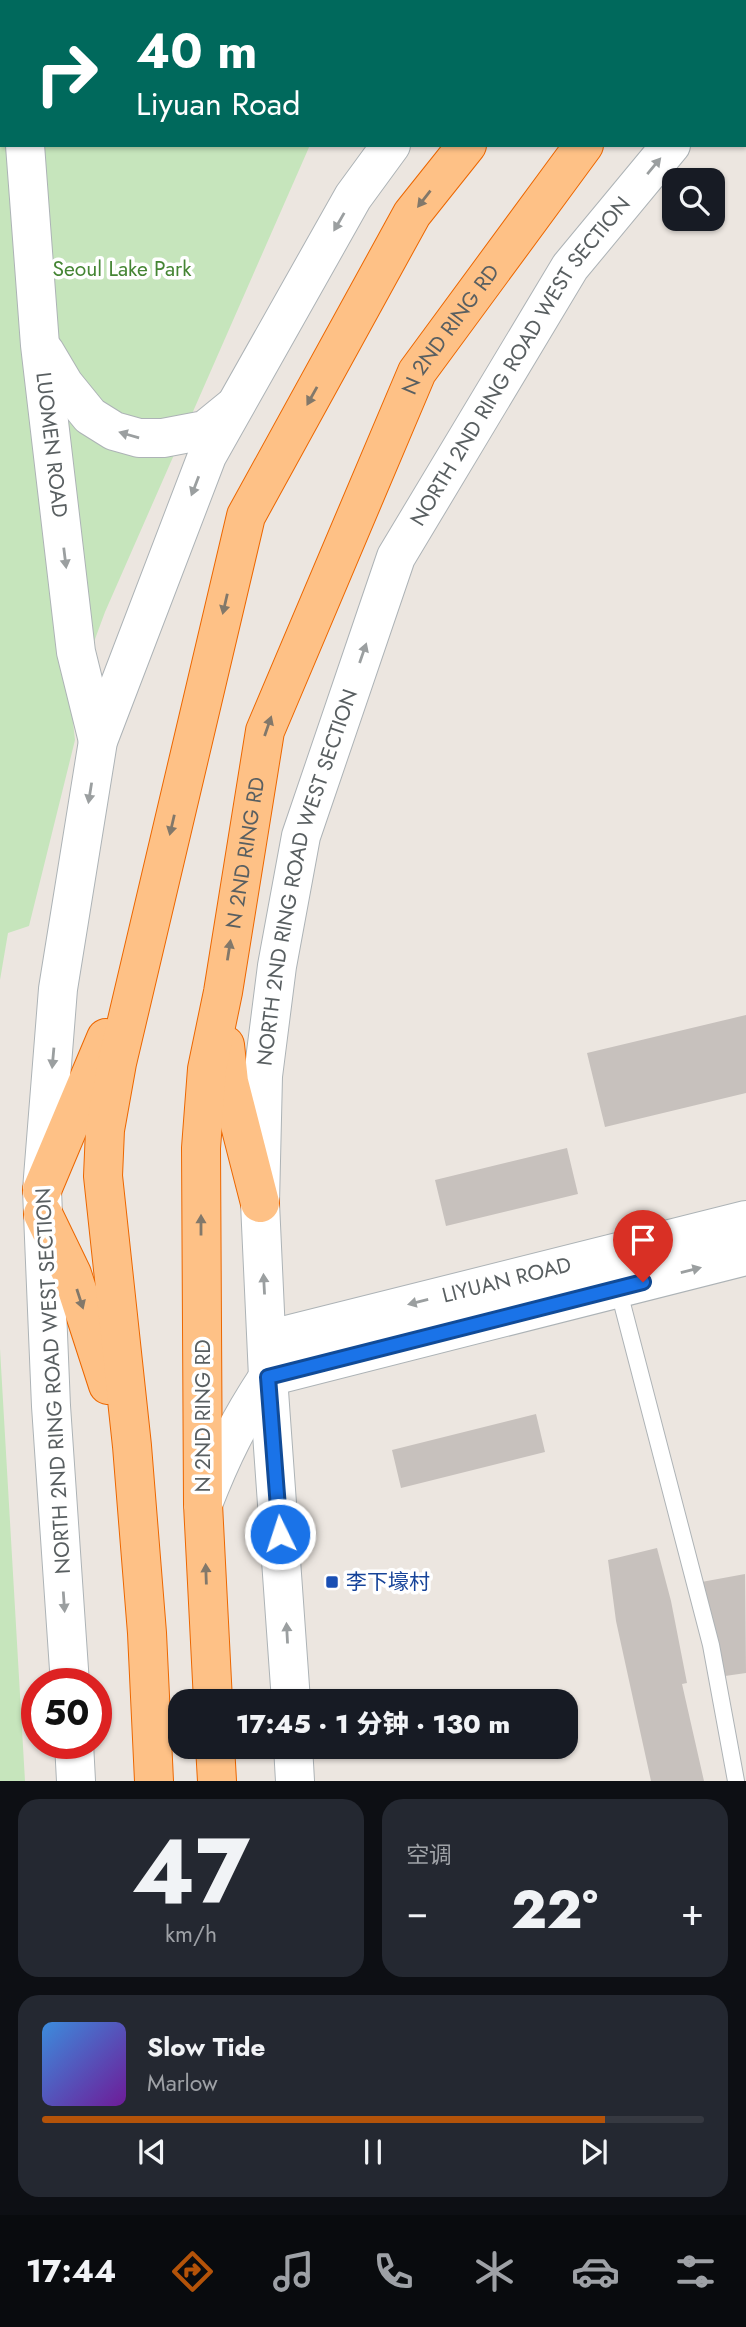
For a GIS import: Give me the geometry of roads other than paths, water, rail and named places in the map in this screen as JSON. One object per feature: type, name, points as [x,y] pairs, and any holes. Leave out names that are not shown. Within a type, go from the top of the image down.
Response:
[{"type":"highway","points":[[155,1781],[147,1633],[132,1446],[103,1176],[105,1130],[117,1063],[246,516],[412,214],[465,147]]},
{"type":"highway","name":"N 2ND RING RD","points":[[211,1689],[203,1504],[201,1148],[207,1069],[223,992],[265,731],[417,372],[583,147]]},
{"type":"highway","points":[[132,1446],[107,1385],[72,1274],[43,1202],[143,949]]},
{"type":"highway","points":[[223,992],[229,1082],[260,1203]]},
{"type":"highway","points":[[216,1759],[217,1781]]},
{"type":"main road","name":"LUOMEN ROAD","points":[[25,147],[40,345],[76,652],[98,741]]},
{"type":"main road","name":"NORTH 2ND RING ROAD WEST SECTION","points":[[68,1668],[51,1406],[43,1202],[58,989],[98,741],[207,456],[353,197],[390,147]]},
{"type":"main road","name":"NORTH 2ND RING ROAD WEST SECTION","points":[[290,1689],[260,1203],[264,1076],[277,966],[301,836],[396,557],[570,267],[669,147]]},
{"type":"main road","points":[[40,345],[64,384],[90,416],[114,431],[127,435],[163,438],[205,430],[236,404]]},
{"type":"main road","name":"LIYUAN ROAD","points":[[268,1359],[746,1220]]},
{"type":"main road","name":"LIYUAN ROAD","points":[[268,1359],[618,1288],[746,1256]]},
{"type":"main road","points":[[203,1504],[223,1453],[268,1359]]},
{"type":"main road","points":[[75,1759],[76,1781]]},
{"type":"main road","points":[[294,1759],[295,1781]]},
{"type":"lane","points":[[618,1288],[711,1645],[736,1781]]},
{"type":"place","name":"李下壕村","points":[[332,1582]]},
{"type":"park label","name":"Seoul Lake Park","points":[[122,269]]}]
